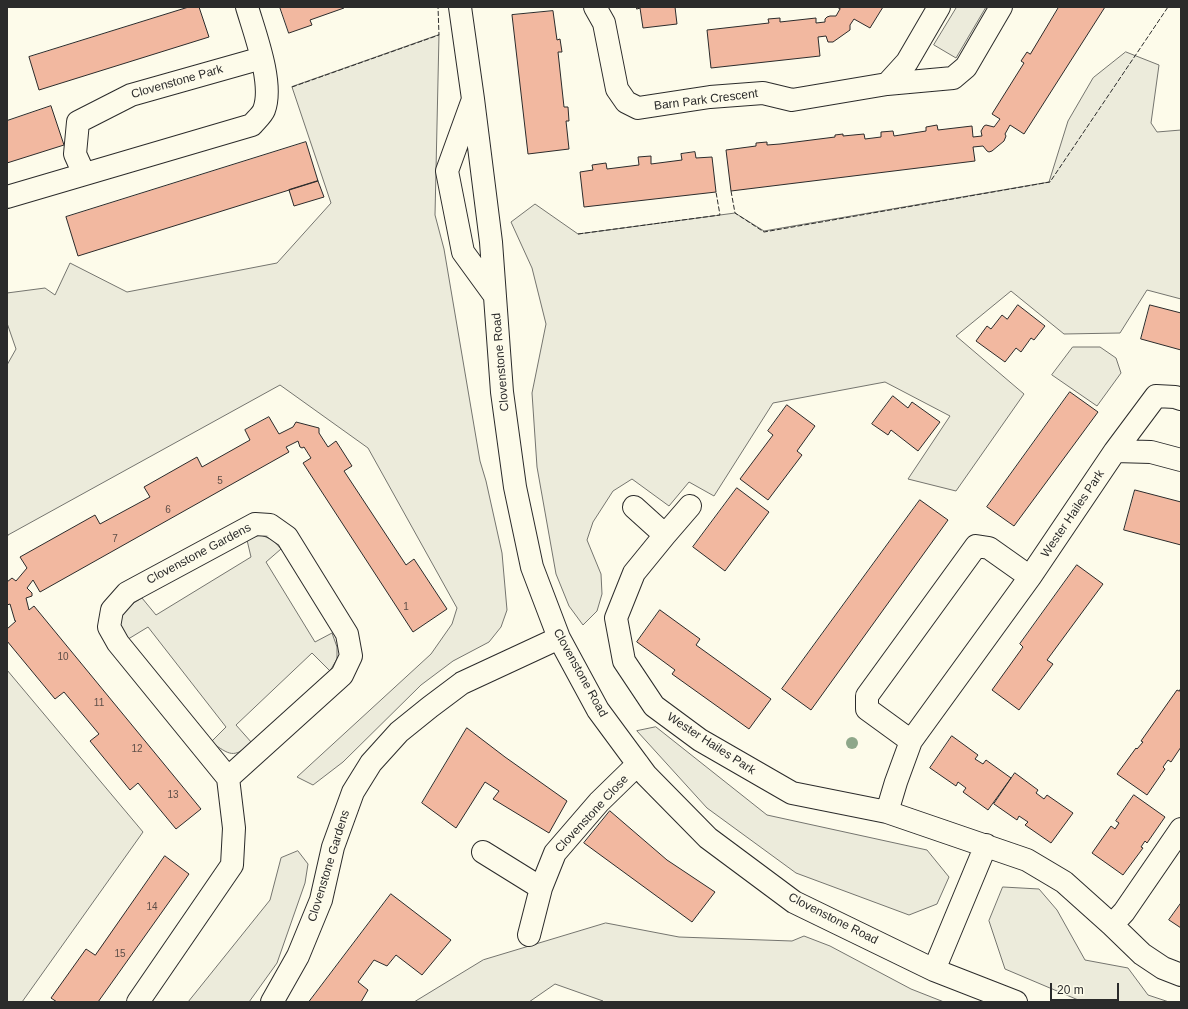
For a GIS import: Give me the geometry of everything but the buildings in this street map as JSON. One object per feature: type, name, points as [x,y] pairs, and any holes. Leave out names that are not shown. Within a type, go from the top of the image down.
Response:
[{"type":"street","points":[[7,197],[252,125],[264,111],[267,91],[262,58],[247,7]]},
{"type":"street","name":"Clovenstone Road","points":[[460,7],[491,242],[502,392],[515,487],[532,567],[559,638],[598,710],[646,775],[708,838],[794,902],[934,970],[1016,1002]]},
{"type":"street","name":"Barn Park Crescent","points":[[595,7],[604,23],[617,88],[626,102],[638,108],[710,97],[763,93],[792,100],[887,84],[953,78],[966,67],[1001,7]]},
{"type":"street","points":[[887,84],[907,62],[939,7]]},
{"type":"street","name":"Clovenstone Park","points":[[84,174],[76,154],[78,122],[131,95],[262,58]]},
{"type":"street","points":[[473,99],[447,171],[463,252],[495,296]]},
{"type":"street","name":"Wester Hailes Park","points":[[888,812],[896,782],[911,741],[1030,577],[1115,450],[1156,396],[1175,397],[1181,399]]},
{"type":"street","points":[[1115,450],[1151,452],[1181,460]]},
{"type":"street","name":"Wester Hailes Park","points":[[690,506],[634,573],[616,618],[624,661],[654,706],[700,740],[792,794],[888,812],[1027,860],[1064,882],[1142,954],[1163,968],[1181,975]]},
{"type":"street","points":[[634,507],[665,535]]},
{"type":"street","name":"Clovenstone Gardens","points":[[255,524],[270,525],[287,538],[347,634],[351,656],[342,675],[228,778],[118,644],[109,627],[112,610],[127,593],[255,524]]},
{"type":"street","points":[[911,741],[867,709],[867,696],[976,546],[989,548],[1030,577]]},
{"type":"street","name":"Clovenstone Gardens","points":[[272,1002],[298,956],[304,942],[321,900],[333,847],[353,792],[371,763],[399,732],[462,683],[559,638]]},
{"type":"street","name":"Clovenstone Close","points":[[529,934],[541,888],[555,853],[599,802],[638,764]]},
{"type":"street","points":[[138,1002],[232,865],[234,828],[228,778]]},
{"type":"street","points":[[1112,925],[1124,912],[1181,830]]},
{"type":"street","points":[[934,970],[986,845]]},
{"type":"street","points":[[483,852],[541,888]]},
{"type":"shaded area","points":[[957,7],[986,7],[956,58],[934,45]]},
{"type":"shaded area","points":[[439,35],[435,215],[444,249],[480,461],[502,553],[507,610],[501,627],[489,642],[453,661],[421,685],[343,762],[313,785],[297,777],[431,654],[452,624],[457,608],[368,448],[280,385],[8,535],[7,538],[7,365],[16,349],[7,323],[7,293],[45,288],[55,295],[70,263],[127,292],[277,263],[331,203],[292,87]]},
{"type":"shaded area","points":[[1126,52],[1159,65],[1151,123],[1157,132],[1181,130],[1181,299],[1147,290],[1120,333],[1064,334],[1011,291],[956,336],[1024,394],[956,491],[908,479],[950,416],[885,382],[773,403],[714,496],[689,482],[669,506],[632,479],[613,491],[593,522],[587,540],[601,574],[602,594],[597,611],[583,625],[569,606],[556,574],[537,467],[532,393],[546,324],[532,268],[511,222],[535,204],[578,234],[735,213],[764,231],[1049,182],[1068,121],[1093,78]]},
{"type":"shaded area","points":[[1073,347],[1100,347],[1116,358],[1121,373],[1097,406],[1052,375]]},
{"type":"shaded area","points":[[261,535],[273,540],[281,549],[266,562],[315,642],[332,633],[337,647],[337,659],[330,671],[312,653],[236,725],[252,743],[236,753],[232,753],[223,750],[211,742],[226,727],[148,627],[125,641],[119,622],[127,607],[142,598],[156,615],[251,557],[247,540]]},
{"type":"shaded area","points":[[7,670],[143,832],[22,1002],[7,1002]]},
{"type":"shaded area","points":[[656,727],[767,815],[927,850],[949,877],[937,904],[909,915],[796,873],[707,808],[637,731]]},
{"type":"shaded area","points":[[298,851],[308,864],[305,883],[277,963],[249,1002],[188,1002],[270,900],[281,858]]},
{"type":"shaded area","points":[[1003,887],[1039,889],[1057,910],[1085,960],[1128,968],[1148,995],[1169,1002],[1083,1002],[1005,969],[989,921]]},
{"type":"shaded area","points":[[606,923],[679,937],[792,941],[804,936],[830,946],[911,989],[944,1002],[600,1002],[603,1001],[555,984],[529,1002],[414,1002],[483,960]]},
{"type":"fence","points":[[292,87],[439,35],[438,7]]},
{"type":"fence","points":[[731,191],[735,213],[764,232],[1050,182],[1168,7]]},
{"type":"fence","points":[[578,234],[720,215],[716,192]]}]
